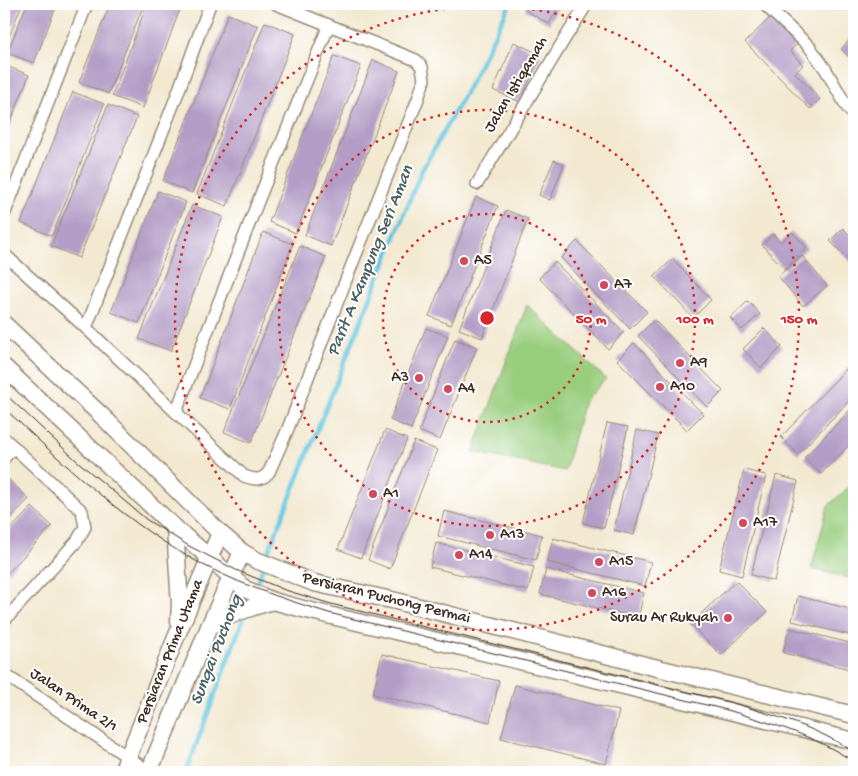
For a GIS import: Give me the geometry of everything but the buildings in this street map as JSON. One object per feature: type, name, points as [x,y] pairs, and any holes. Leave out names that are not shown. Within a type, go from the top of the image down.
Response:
[{"type":"main road","name":"Persiaran Puchong Permai","points":[[4,324],[102,416],[220,532],[249,556],[314,583],[396,601],[645,665],[854,715]]},
{"type":"main road","name":"Persiaran Puchong Permai","points":[[4,367],[175,528],[231,577],[245,589],[272,601],[854,741]]},
{"type":"main road","points":[[175,528],[180,605],[177,635]]},
{"type":"main road","name":"Persiaran Prima Utama","points":[[125,765],[220,532]]},
{"type":"main road","name":"Persiaran Prima Utama","points":[[149,772],[231,577],[249,556]]},
{"type":"main road","points":[[209,628],[231,615],[272,601]]},
{"type":"street","points":[[4,215],[87,4]]},
{"type":"street","points":[[86,328],[177,95],[210,4]]},
{"type":"street","points":[[4,254],[244,476],[253,480],[265,477],[288,431],[424,80],[422,67],[416,60],[276,4]]},
{"type":"street","name":"Jalan Istiqamah","points":[[477,184],[566,35],[587,4]]},
{"type":"street","points":[[767,7],[809,46],[826,70],[847,108],[854,116]]},
{"type":"street","points":[[176,412],[329,25]]},
{"type":"street","points":[[4,438],[82,511],[85,527],[77,541],[4,621]]},
{"type":"street","points":[[4,458],[14,448]]},
{"type":"street","name":"Jalan Prima 2/1","points":[[4,674],[125,765],[149,772]]},
{"type":"green space","points":[[527,305],[606,379],[584,401],[565,471],[473,452]]},
{"type":"green space","points":[[854,482],[854,579],[811,569],[828,506]]},
{"type":"waterway","name":"Parit A Kampung Seri Aman","points":[[265,560],[421,172],[469,86],[510,4]]},
{"type":"waterway","name":"Sungai Puchong","points":[[254,590],[263,567]]},
{"type":"waterway","name":"Sungai Puchong","points":[[186,772],[245,614]]},
{"type":"tram line","points":[[4,393],[76,460],[147,520],[189,546],[236,570],[285,590],[331,604],[733,703],[780,717],[811,729],[854,752]]},
{"type":"tram line","points":[[4,408],[91,487],[138,524],[187,556],[239,582],[329,613],[731,711],[810,738],[826,745],[854,762]]},
{"type":"place","name":"A5","points":[[464,261]]},
{"type":"place","name":"A7","points":[[604,285]]},
{"type":"place","name":"A9","points":[[680,363]]},
{"type":"place","name":"A3","points":[[419,378]]},
{"type":"place","name":"A10","points":[[660,387]]},
{"type":"place","name":"A4","points":[[448,389]]},
{"type":"place","name":"A1","points":[[373,494]]},
{"type":"place","name":"A17","points":[[743,523]]},
{"type":"place","name":"A13","points":[[490,535]]},
{"type":"place","name":"A14","points":[[459,555]]},
{"type":"place","name":"A15","points":[[599,562]]},
{"type":"place","name":"A16","points":[[592,593]]},
{"type":"place","name":"Surau Ar Rukyah","points":[[728,618]]}]
